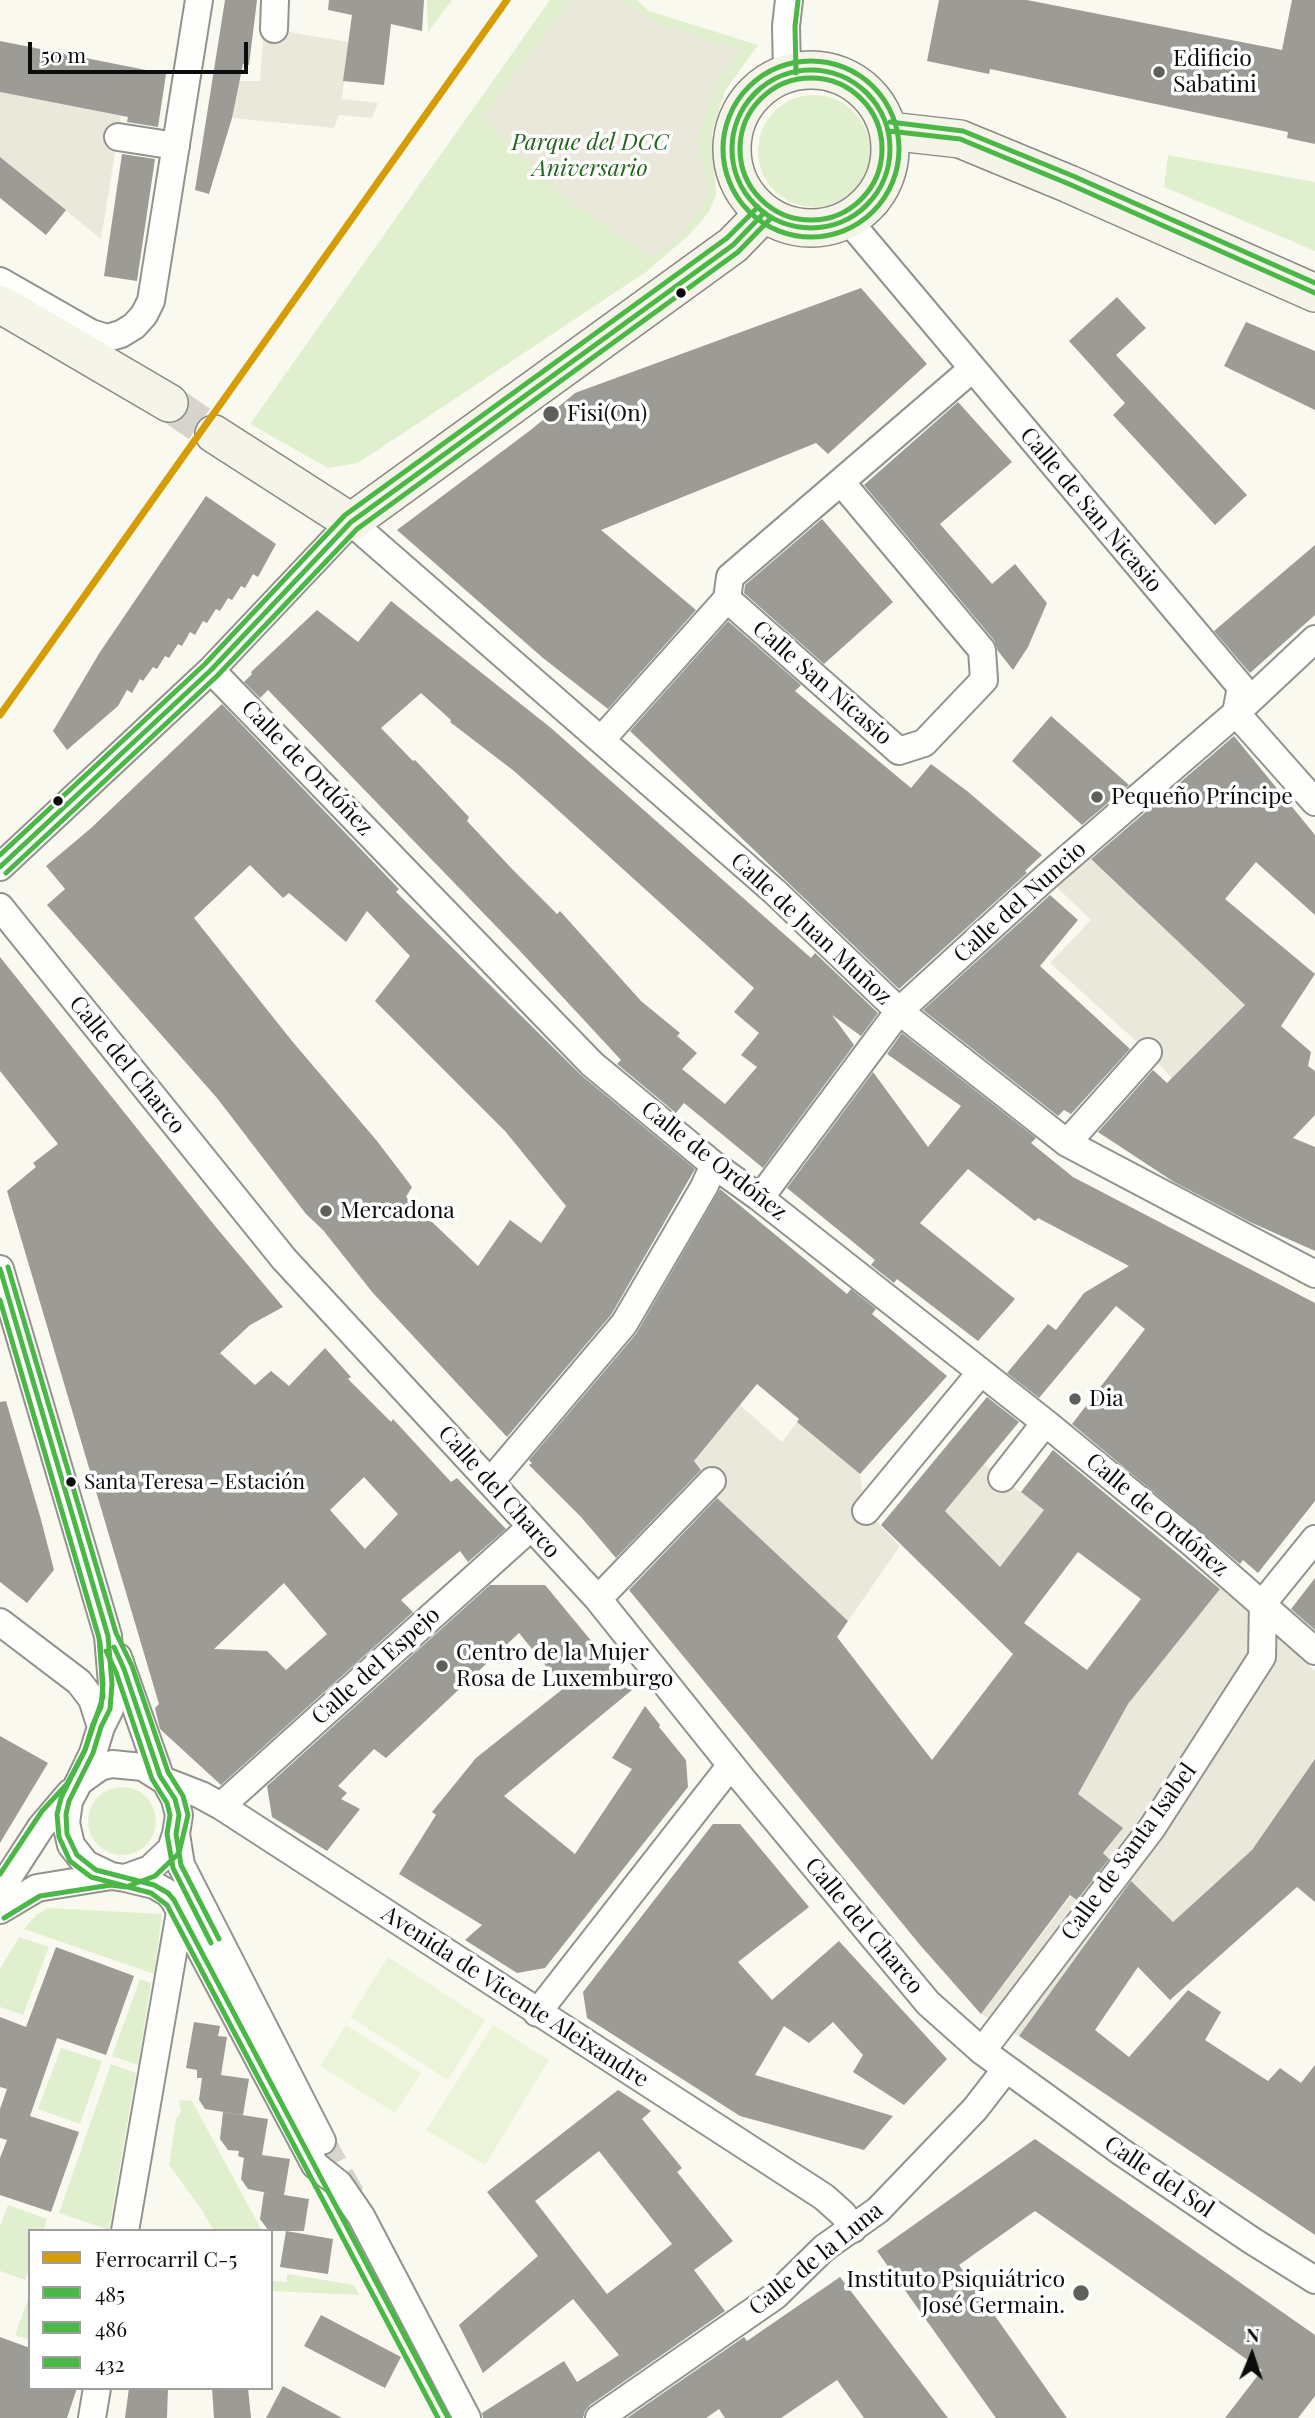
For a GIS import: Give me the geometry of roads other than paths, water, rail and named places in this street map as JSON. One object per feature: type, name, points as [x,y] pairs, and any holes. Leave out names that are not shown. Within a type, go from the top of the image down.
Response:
[{"type":"main road","points":[[808,69],[830,71],[850,79],[868,92],[881,110],[889,131],[891,152],[888,173],[879,192],[865,208],[848,220],[819,228],[790,226],[764,213],[746,195],[735,174],[731,149],[735,124],[746,102],[764,84],[786,73],[808,69]]},
{"type":"main road","points":[[889,131],[960,139],[1315,293]]},
{"type":"main road","points":[[214,434],[351,522],[733,246],[764,213]]},
{"type":"main road","points":[[0,304],[169,403]]},
{"type":"street","points":[[0,281],[91,333],[107,338],[134,326],[144,315],[151,301],[199,0]]},
{"type":"street","points":[[274,29],[275,0]]},
{"type":"street","points":[[786,73],[789,0]]},
{"type":"street","points":[[118,137],[176,146]]},
{"type":"street","name":"Calle de San Nicasio","points":[[848,220],[1241,687],[1236,713]]},
{"type":"street","points":[[601,740],[727,599],[730,577],[972,369]]},
{"type":"street","name":"Calle San Nicasio","points":[[727,599],[900,751],[924,743],[984,680],[982,650],[841,482]]},
{"type":"street","points":[[0,867],[211,670],[351,522]]},
{"type":"street","name":"Calle de Juan Muñoz","points":[[351,522],[775,892],[899,1011],[1066,1143],[1315,1274]]},
{"type":"street","name":"Calle del Nuncio","points":[[760,1198],[899,1011],[1045,877],[1236,713],[1315,639]]},
{"type":"street","name":"Calle de Ordóñez","points":[[211,670],[592,1064],[714,1165],[760,1198],[1045,1423],[1263,1603],[1315,1651]]},
{"type":"street","points":[[1236,713],[1315,802]]},
{"type":"street","name":"Calle del Charco","points":[[0,907],[284,1259],[598,1599],[928,2004],[1006,2069]]},
{"type":"street","points":[[1066,1143],[1147,1052]]},
{"type":"street","points":[[491,1481],[624,1324],[704,1187],[714,1165]]},
{"type":"street","points":[[0,1269],[108,1636],[124,1669],[162,1779],[175,1799],[178,1815],[171,1849],[161,1860],[139,1874],[37,1888],[0,1910]]},
{"type":"street","points":[[866,1511],[981,1372]]},
{"type":"street","points":[[1002,1478],[1045,1423]]},
{"type":"street","points":[[598,1599],[712,1482]]},
{"type":"street","name":"Calle del Espejo","points":[[221,1806],[531,1527]]},
{"type":"street","points":[[1263,1603],[1315,1539]]},
{"type":"street","name":"Calle de Santa Isabel","points":[[982,2051],[1152,1828],[1262,1657],[1263,1603]]},
{"type":"street","points":[[0,1622],[79,1682],[92,1699],[101,1727]]},
{"type":"street","points":[[108,1636],[112,1697],[110,1709],[66,1814],[67,1834],[71,1845],[86,1864],[118,1877],[163,1889],[174,1900],[319,2153],[353,2202],[467,2418]]},
{"type":"street","points":[[0,1897],[6,1881],[41,1827],[76,1785],[100,1767],[112,1764],[143,1767],[162,1779]]},
{"type":"street","points":[[537,2013],[731,1765]]},
{"type":"street","name":"Avenida de Vicente Aleixandre","points":[[162,1779],[221,1806],[824,2197],[843,2214],[853,2229]]},
{"type":"street","points":[[176,1834],[181,1865],[448,2418]]},
{"type":"street","points":[[125,2229],[180,1912]]},
{"type":"street","name":"Calle de la Luna","points":[[599,2418],[775,2297],[824,2248],[878,2210],[975,2109],[1006,2069]]},
{"type":"street","name":"Calle del Sol","points":[[1006,2069],[1120,2151],[1315,2280]]},
{"type":"street","points":[[92,2418],[97,2390]]},
{"type":"tunnel","points":[[169,403],[214,434]]},
{"type":"tunnel","points":[[322,2141],[352,2195]]},
{"type":"rail line","name":"C-5","points":[[0,715],[507,0]]},
{"type":"place","name":"Edificio Sabatini","points":[[1159,72]]},
{"type":"place","name":"Fisi(On)","points":[[551,414]]},
{"type":"place","name":"Pequeño Príncipe","points":[[1097,797]]},
{"type":"place","name":"Mercadona","points":[[326,1211]]},
{"type":"place","name":"Dia","points":[[1075,1399]]},
{"type":"place","name":"Santa Teresa - Estación","points":[[71,1482]]},
{"type":"place","name":"Centro de la Mujer Rosa de Luxemburgo","points":[[442,1666]]},
{"type":"place","name":"Instituto Psiquiátrico José Germain.","points":[[1081,2293]]},
{"type":"park label","name":"Parque del DCC Aniversario","points":[[590,156]]}]
